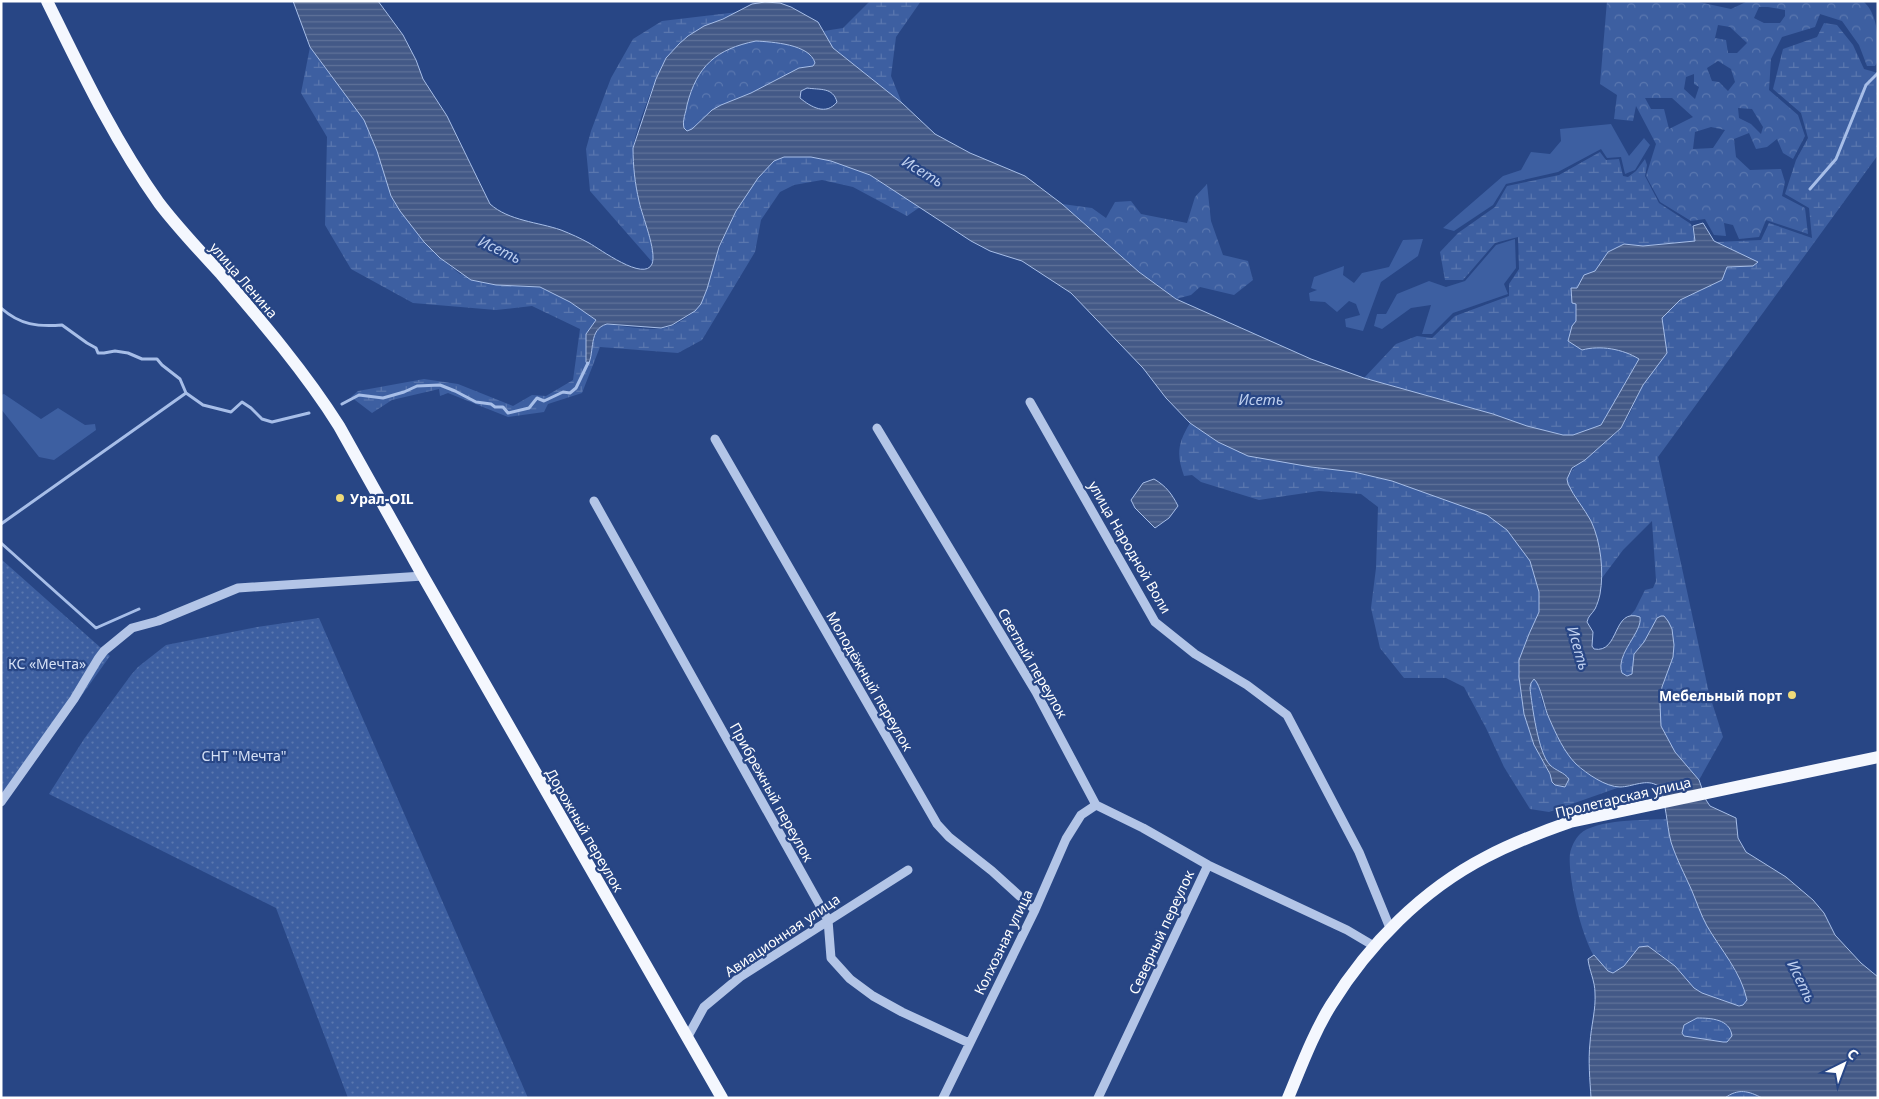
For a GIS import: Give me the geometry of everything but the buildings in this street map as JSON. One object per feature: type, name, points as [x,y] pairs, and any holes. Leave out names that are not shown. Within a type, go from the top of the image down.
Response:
[{"type":"main road","name":"улица Ленина","points":[[47,1],[91,90],[132,165],[161,204],[277,339],[324,402],[423,576]]},
{"type":"main road","name":"Дорожный переулок","points":[[423,576],[722,1098]]},
{"type":"main road","name":"Пролетарская улица","points":[[1288,1098],[1310,1044],[1330,1005],[1374,946],[1418,902],[1454,875],[1485,857],[1528,837],[1570,822],[1878,757]]},
{"type":"street","name":"улица Народной Воли","points":[[1030,402],[1155,622],[1195,654],[1247,685],[1287,715],[1359,852],[1390,928]]},
{"type":"street","name":"Светлый переулок","points":[[877,428],[1036,692],[1096,805]]},
{"type":"street","name":"Молодёжный переулок","points":[[715,439],[937,824],[1035,910]]},
{"type":"street","name":"Прибрежный переулок","points":[[594,501],[828,920],[831,958],[850,979],[874,996],[902,1012],[969,1043]]},
{"type":"street","points":[[1,802],[74,699],[104,651],[132,628],[158,621],[238,588],[423,576]]},
{"type":"street","points":[[1096,805],[1143,828],[1208,864]]},
{"type":"street","name":"Колхозная улица","points":[[943,1098],[1035,910],[1066,839],[1081,815],[1096,805]]},
{"type":"street","name":"Северный переулок","points":[[1098,1098],[1208,864],[1347,930],[1374,946]]},
{"type":"street","name":"Авиационная улица","points":[[687,1038],[704,1007],[733,983],[908,870]]},
{"type":"green space","points":[[870,1],[921,1],[896,37],[891,76],[902,103],[839,54],[829,44],[824,31],[843,28]]},
{"type":"green space","points":[[1607,1],[1694,1],[1731,9],[1748,1],[1863,1],[1872,13],[1875,21],[1878,61],[1875,66],[1867,66],[1859,45],[1842,21],[1820,14],[1815,27],[1782,37],[1771,59],[1769,90],[1798,115],[1805,136],[1793,159],[1783,153],[1777,139],[1767,147],[1756,149],[1749,133],[1734,139],[1736,157],[1750,170],[1781,169],[1785,182],[1782,196],[1805,208],[1808,234],[1766,220],[1759,237],[1739,239],[1733,225],[1724,223],[1726,236],[1714,235],[1705,219],[1691,221],[1660,202],[1646,176],[1656,144],[1636,106],[1633,121],[1614,119],[1617,95],[1600,84]],"holes":[[[1759,7],[1785,10],[1785,16],[1780,23],[1764,23],[1754,18]],[[1718,25],[1730,27],[1747,43],[1737,53],[1728,53],[1726,40],[1715,38]],[[1718,61],[1731,69],[1735,82],[1728,91],[1719,82],[1712,81],[1707,68]],[[1694,74],[1694,84],[1699,87],[1695,99],[1684,89],[1686,77]],[[1645,98],[1672,98],[1693,117],[1669,129],[1664,109],[1651,109]],[[1738,108],[1752,109],[1763,127],[1761,134],[1751,124],[1739,118]],[[1711,127],[1725,130],[1713,148],[1693,149],[1695,132]]]},
{"type":"green space","points":[[738,12],[698,31],[684,40],[669,54],[656,79],[641,118],[634,142],[633,162],[641,207],[651,239],[653,263],[590,191],[586,149],[591,131],[611,78],[633,39],[662,21]]},
{"type":"green space","points":[[1824,23],[1837,25],[1853,45],[1864,69],[1878,73],[1878,155],[1658,457],[1709,693],[1723,737],[1699,780],[1667,740],[1661,726],[1659,718],[1660,700],[1673,657],[1657,618],[1644,642],[1634,654],[1632,674],[1627,676],[1622,673],[1620,668],[1622,659],[1641,619],[1635,616],[1628,618],[1635,610],[1645,590],[1653,588],[1656,581],[1652,521],[1623,550],[1602,578],[1599,550],[1594,529],[1589,517],[1573,496],[1567,480],[1574,468],[1621,428],[1642,387],[1666,353],[1662,318],[1680,300],[1722,280],[1727,267],[1753,266],[1757,262],[1716,242],[1761,240],[1769,223],[1812,238],[1809,208],[1785,194],[1796,160],[1808,138],[1801,113],[1773,89],[1783,49],[1817,37]]},
{"type":"green space","points":[[756,41],[790,45],[806,52],[815,63],[813,66],[799,68],[751,93],[721,105],[687,131],[684,128],[683,122],[687,105],[696,80],[703,70],[719,54],[742,44]]},
{"type":"green space","points":[[310,47],[364,120],[377,151],[424,242],[460,274],[519,286],[540,287],[570,302],[596,320],[586,335],[586,362],[590,361],[592,344],[598,330],[602,326],[607,324],[654,329],[670,327],[694,311],[702,300],[715,259],[736,211],[755,180],[774,161],[784,157],[809,156],[848,166],[869,175],[920,207],[907,216],[853,187],[822,180],[794,185],[780,192],[761,220],[755,252],[702,340],[678,353],[600,347],[582,393],[548,404],[544,412],[508,417],[448,393],[440,396],[439,389],[392,400],[372,413],[351,397],[358,391],[424,379],[458,384],[513,406],[532,395],[546,396],[573,380],[580,329],[532,306],[496,310],[413,303],[351,269],[325,225],[327,137],[301,93]]},
{"type":"green space","points":[[1611,124],[1629,156],[1644,138],[1650,145],[1635,170],[1625,174],[1621,157],[1607,158],[1601,149],[1558,172],[1506,184],[1493,205],[1454,231],[1443,228],[1503,176],[1521,170],[1531,152],[1550,154],[1561,141],[1560,129]]},
{"type":"green space","points":[[1600,152],[1606,160],[1619,159],[1623,176],[1628,177],[1636,171],[1645,159],[1647,165],[1645,176],[1659,203],[1691,224],[1696,241],[1643,246],[1624,244],[1608,252],[1595,271],[1584,275],[1576,304],[1576,321],[1582,350],[1596,348],[1611,349],[1639,359],[1601,425],[1573,435],[1563,435],[1364,378],[1396,344],[1417,336],[1432,338],[1455,316],[1509,296],[1509,284],[1519,269],[1518,237],[1495,243],[1463,280],[1445,280],[1440,252],[1458,233],[1495,207],[1507,186],[1559,175]]},
{"type":"green space","points":[[1207,184],[1211,221],[1223,255],[1248,261],[1253,280],[1234,295],[1200,287],[1191,295],[1176,299],[1139,272],[1062,204],[1092,208],[1106,218],[1115,202],[1131,201],[1141,214],[1187,223],[1195,197]]},
{"type":"green space","points":[[1423,239],[1418,256],[1381,282],[1363,331],[1346,327],[1345,319],[1360,315],[1356,304],[1349,301],[1337,312],[1325,302],[1310,301],[1309,293],[1317,290],[1311,288],[1314,277],[1344,266],[1343,275],[1354,283],[1362,273],[1389,267],[1403,240]]},
{"type":"green space","points":[[1515,239],[1516,268],[1504,284],[1508,294],[1453,313],[1432,334],[1422,334],[1431,305],[1411,308],[1382,329],[1374,326],[1377,314],[1386,314],[1397,294],[1429,281],[1446,287],[1465,281],[1496,245]]},
{"type":"green space","points":[[4,394],[41,419],[58,408],[85,425],[95,424],[96,430],[54,460],[39,457],[1,409],[1,395]]},
{"type":"green space","points":[[1190,423],[1218,442],[1392,481],[1452,501],[1487,515],[1507,530],[1530,561],[1539,592],[1539,612],[1519,660],[1519,677],[1524,714],[1534,745],[1555,785],[1569,779],[1550,765],[1542,750],[1532,706],[1530,688],[1534,679],[1538,684],[1543,704],[1553,728],[1573,760],[1582,770],[1592,776],[1620,787],[1549,812],[1530,809],[1504,767],[1464,687],[1446,678],[1404,678],[1380,648],[1371,608],[1376,568],[1378,507],[1361,494],[1319,491],[1259,500],[1201,482],[1192,475],[1184,476],[1179,455],[1183,437]]},
{"type":"green space","name":"КС «Мечта»","points":[[1,559],[110,656],[1,808]]},
{"type":"green space","name":"СНТ \"Мечта\"","points":[[319,618],[528,1098],[348,1098],[276,908],[49,794],[84,739],[131,675],[138,667],[166,645],[257,627]]},
{"type":"green space","points":[[1666,819],[1672,843],[1707,925],[1727,956],[1745,990],[1747,1000],[1743,1005],[1733,1005],[1702,993],[1694,988],[1675,966],[1656,951],[1639,947],[1624,967],[1612,973],[1603,968],[1586,940],[1575,901],[1570,865],[1570,854],[1576,838],[1587,829],[1597,825],[1634,820]]},
{"type":"green space","points":[[1697,1018],[1714,1019],[1724,1023],[1731,1030],[1733,1036],[1727,1042],[1723,1042],[1684,1036],[1682,1033],[1684,1025]]},
{"type":"green space","points":[[1742,1090],[1751,1092],[1762,1098],[1725,1098]]},
{"type":"water","name":"Исеть","points":[[293,1],[378,1],[403,35],[423,79],[447,116],[490,204],[515,218],[561,230],[589,243],[631,267],[647,269],[652,264],[653,258],[649,233],[634,175],[633,148],[656,79],[666,58],[688,36],[704,26],[723,19],[752,4],[765,2],[780,3],[818,22],[833,48],[902,103],[935,134],[970,153],[1025,176],[1062,204],[1139,272],[1176,299],[1311,359],[1364,378],[1563,435],[1573,435],[1601,425],[1639,359],[1611,349],[1596,348],[1582,350],[1568,341],[1572,326],[1576,321],[1576,304],[1572,303],[1571,288],[1577,288],[1584,275],[1595,271],[1608,252],[1624,244],[1643,246],[1695,241],[1693,226],[1703,223],[1714,241],[1758,262],[1753,266],[1727,267],[1722,280],[1680,300],[1662,318],[1667,353],[1643,385],[1621,428],[1585,460],[1572,468],[1567,479],[1568,484],[1591,521],[1601,557],[1602,576],[1600,594],[1596,607],[1587,622],[1593,632],[1592,646],[1594,649],[1602,649],[1608,645],[1625,618],[1631,616],[1640,617],[1640,623],[1622,658],[1622,673],[1627,676],[1632,674],[1634,654],[1644,642],[1657,618],[1664,616],[1668,621],[1672,629],[1674,645],[1673,657],[1662,687],[1660,704],[1661,726],[1675,752],[1699,780],[1710,806],[1736,818],[1738,838],[1746,852],[1786,877],[1813,900],[1824,913],[1835,935],[1861,963],[1878,977],[1878,1098],[1762,1098],[1753,1094],[1739,1092],[1725,1098],[1591,1098],[1589,1050],[1595,993],[1588,959],[1594,955],[1608,971],[1613,973],[1624,966],[1639,947],[1648,946],[1675,966],[1694,988],[1702,993],[1739,1006],[1743,1005],[1747,1000],[1740,980],[1705,922],[1675,854],[1669,835],[1663,799],[1658,786],[1649,783],[1625,787],[1609,785],[1576,764],[1557,736],[1547,714],[1539,686],[1534,679],[1530,688],[1532,706],[1542,750],[1550,765],[1569,779],[1565,787],[1555,785],[1552,782],[1550,774],[1534,745],[1524,714],[1519,677],[1519,660],[1539,612],[1539,592],[1530,561],[1507,530],[1487,515],[1392,481],[1354,472],[1248,456],[1218,442],[1190,423],[1166,398],[1143,368],[1071,293],[1022,261],[990,251],[971,241],[870,175],[831,161],[811,157],[784,157],[774,161],[758,178],[736,211],[719,247],[701,304],[695,311],[672,325],[661,328],[607,324],[601,327],[594,336],[588,365],[586,362],[586,334],[596,320],[570,302],[540,287],[496,285],[471,280],[440,258],[424,242],[391,196],[377,151],[364,120],[310,47]],"holes":[[[756,41],[790,45],[806,52],[815,63],[813,66],[799,68],[751,93],[721,105],[687,131],[684,128],[683,122],[687,105],[696,80],[703,70],[719,54],[742,44]],[[807,88],[825,90],[832,94],[837,102],[828,109],[818,109],[800,98],[801,91]],[[1697,1018],[1714,1019],[1728,1026],[1732,1036],[1727,1042],[1684,1036],[1682,1033],[1684,1025]]]},
{"type":"water","points":[[1154,479],[1162,484],[1178,506],[1169,518],[1155,528],[1135,508],[1131,500],[1143,483]]},
{"type":"waterway","points":[[1810,189],[1836,159],[1866,85],[1878,73]]},
{"type":"waterway","points":[[1,308],[15,318],[30,324],[45,326],[62,325],[96,348],[98,353],[115,351],[128,353],[142,359],[157,359],[180,379],[186,393],[203,405],[231,412],[242,402],[262,419],[272,422],[309,413]]},
{"type":"waterway","points":[[342,404],[359,395],[383,398],[417,386],[440,385],[476,402],[503,407],[508,413],[529,408],[537,398],[544,401],[563,392],[570,393],[576,388],[588,363]]},
{"type":"waterway","points":[[1,524],[186,393]]},
{"type":"waterway","points":[[1,543],[96,628],[139,609]]},
{"type":"place","name":"Урал-OIL","points":[[340,498]]},
{"type":"place","name":"Мебельный порт","points":[[1792,695]]}]
